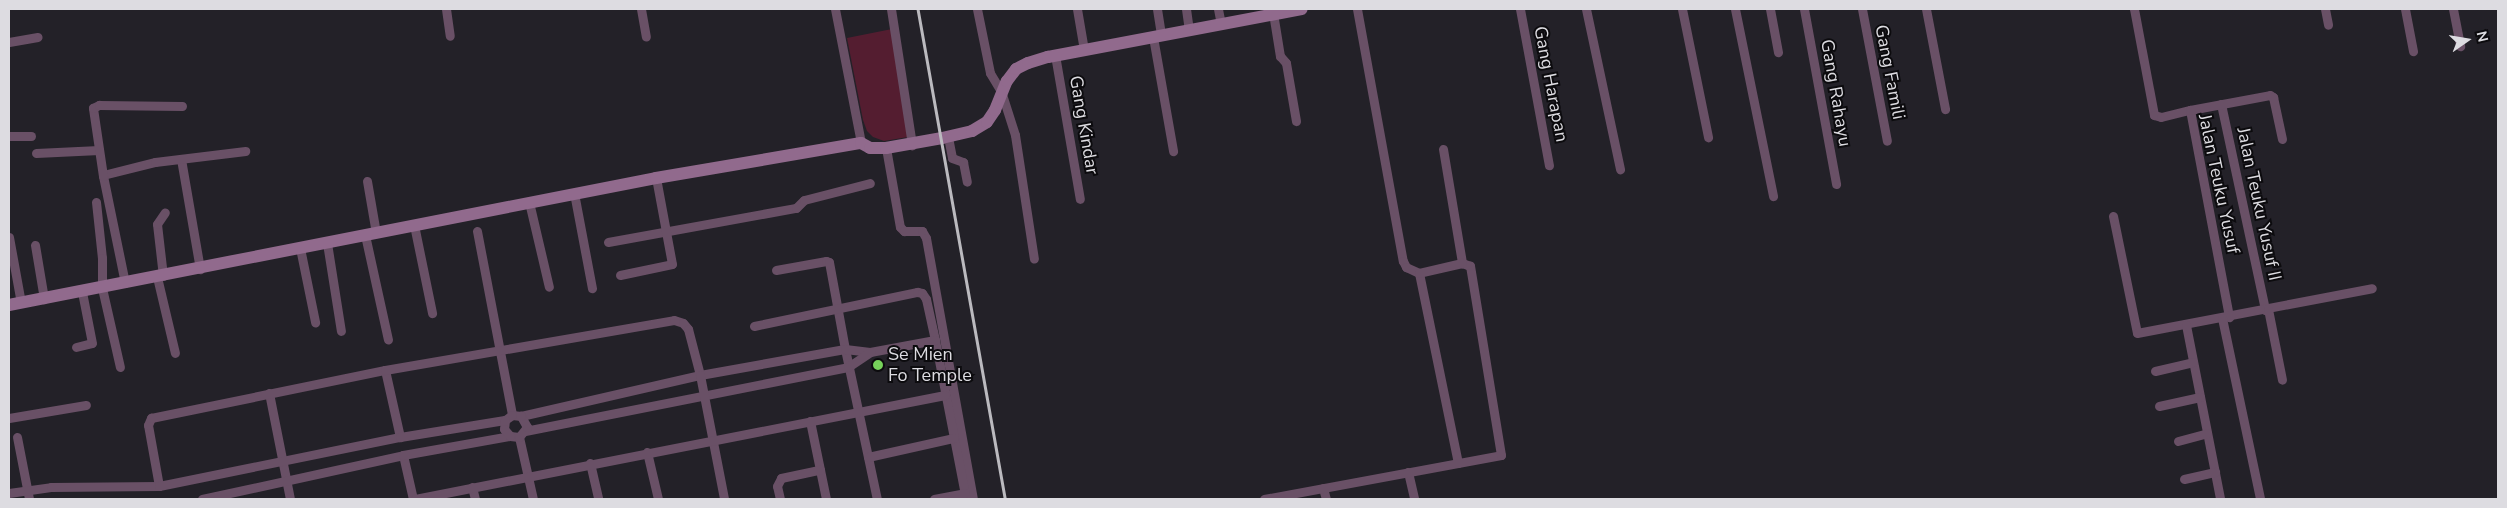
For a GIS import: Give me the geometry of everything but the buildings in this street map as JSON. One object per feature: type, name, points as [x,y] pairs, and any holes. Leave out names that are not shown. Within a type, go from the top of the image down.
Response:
[{"type":"main road","points":[[15,304],[656,178],[861,143],[870,148],[886,148],[948,137],[972,131],[987,122],[995,110],[1002,91],[1016,69],[1028,63],[1055,55],[1220,24],[1249,13],[1300,9]]},
{"type":"street","points":[[446,9],[450,36]]},
{"type":"street","points":[[641,9],[646,37]]},
{"type":"street","points":[[835,9],[861,143]]},
{"type":"street","points":[[891,9],[912,144]]},
{"type":"street","points":[[977,9],[990,73],[1002,91],[1015,135],[1034,259]]},
{"type":"street","points":[[1077,9],[1084,50]]},
{"type":"street","points":[[1157,9],[1157,36],[1173,151]]},
{"type":"street","points":[[1186,9],[1189,30]]},
{"type":"street","points":[[1218,9],[1220,24]]},
{"type":"street","points":[[1264,499],[1501,455],[1471,270],[1467,263],[1462,263],[1418,273],[1406,267],[1402,261],[1357,9]]},
{"type":"street","name":"Gang Harapan","points":[[1520,9],[1549,165]]},
{"type":"street","points":[[1586,9],[1620,169]]},
{"type":"street","points":[[1682,9],[1708,137]]},
{"type":"street","points":[[1735,9],[1773,196]]},
{"type":"street","points":[[1770,9],[1778,52]]},
{"type":"street","name":"Gang Rahayu","points":[[1804,9],[1836,184]]},
{"type":"street","name":"Gang Famili","points":[[1862,9],[1887,141]]},
{"type":"street","points":[[1926,9],[1945,109]]},
{"type":"street","name":"Jalan Teuku Yusuf","points":[[2134,9],[2154,115],[2162,117],[2190,110],[2260,499]]},
{"type":"street","points":[[2325,9],[2328,25]]},
{"type":"street","points":[[2404,9],[2413,51]]},
{"type":"street","points":[[2453,9],[2460,46]]},
{"type":"street","points":[[1277,11],[1280,56],[1286,63],[1296,121]]},
{"type":"street","points":[[9,42],[38,37]]},
{"type":"street","name":"Gang Kindar","points":[[1055,55],[1080,199]]},
{"type":"street","points":[[2190,110],[2271,95],[2282,139]]},
{"type":"street","name":"Jalan Teuku Yusuf II","points":[[2221,104],[2282,380]]},
{"type":"street","points":[[125,283],[99,150],[94,106],[182,106]]},
{"type":"street","points":[[9,136],[31,136]]},
{"type":"street","points":[[948,137],[952,158],[963,162],[967,182]]},
{"type":"street","points":[[886,148],[900,227],[904,231],[922,231],[926,238],[973,499]]},
{"type":"street","points":[[1443,149],[1462,263]]},
{"type":"street","points":[[36,153],[99,150]]},
{"type":"street","points":[[104,175],[127,167],[245,151]]},
{"type":"street","points":[[181,159],[200,269]]},
{"type":"street","points":[[620,275],[671,265],[668,232],[656,178]]},
{"type":"street","points":[[367,181],[371,234],[388,340]]},
{"type":"street","points":[[608,242],[796,208],[804,200],[870,183]]},
{"type":"street","points":[[574,194],[592,288]]},
{"type":"street","points":[[96,202],[102,258],[102,288],[120,367]]},
{"type":"street","points":[[529,202],[549,287]]},
{"type":"street","points":[[165,212],[157,224],[160,276],[175,353]]},
{"type":"street","points":[[2113,216],[2137,333],[2226,318],[2372,288]]},
{"type":"street","points":[[414,225],[432,313]]},
{"type":"street","points":[[477,231],[498,350],[513,417],[504,429],[518,435]]},
{"type":"street","points":[[9,237],[15,304]]},
{"type":"street","points":[[327,243],[341,331]]},
{"type":"street","points":[[35,245],[44,299]]},
{"type":"street","points":[[300,248],[315,322]]},
{"type":"street","points":[[776,270],[828,261],[844,350],[877,499]]},
{"type":"street","points":[[1418,273],[1458,463]]},
{"type":"street","points":[[76,347],[92,343],[82,292]]},
{"type":"street","points":[[754,326],[919,292],[926,299],[965,496],[934,499]]},
{"type":"street","points":[[160,486],[148,425],[150,419],[385,370],[674,320],[683,324],[688,329],[700,375],[724,499]]},
{"type":"street","points":[[2186,324],[2220,499]]},
{"type":"street","points":[[9,493],[27,489],[160,486],[400,437],[513,417],[700,375],[844,350],[870,352],[935,340]]},
{"type":"street","points":[[202,499],[403,455],[518,435],[704,395],[848,367],[870,352]]},
{"type":"street","points":[[2155,371],[2193,362]]},
{"type":"street","points":[[385,370],[400,437]]},
{"type":"street","points":[[269,393],[290,499]]},
{"type":"street","points":[[403,455],[414,499],[590,463],[945,395]]},
{"type":"street","points":[[2159,406],[2200,397]]},
{"type":"street","points":[[9,418],[86,406]]},
{"type":"street","points":[[513,417],[526,422],[518,435],[533,499]]},
{"type":"street","points":[[810,421],[826,499]]},
{"type":"street","points":[[2178,440],[2207,433]]},
{"type":"street","points":[[17,437],[29,499]]},
{"type":"street","points":[[868,458],[954,438]]},
{"type":"street","points":[[647,452],[658,499]]},
{"type":"street","points":[[590,463],[598,499]]},
{"type":"street","points":[[780,499],[777,486],[781,478],[820,470]]},
{"type":"street","points":[[1408,472],[1414,499]]},
{"type":"street","points":[[2184,479],[2214,472]]},
{"type":"street","points":[[472,487],[475,499]]},
{"type":"street","points":[[1324,488],[1326,499]]},
{"type":"shaded area","points":[[892,29],[908,137],[884,141],[873,137],[867,131],[863,120],[847,38]]},
{"type":"railway","points":[[918,9],[1005,499]]},
{"type":"place","name":"Se Mien Fo Temple","points":[[878,365]]}]
